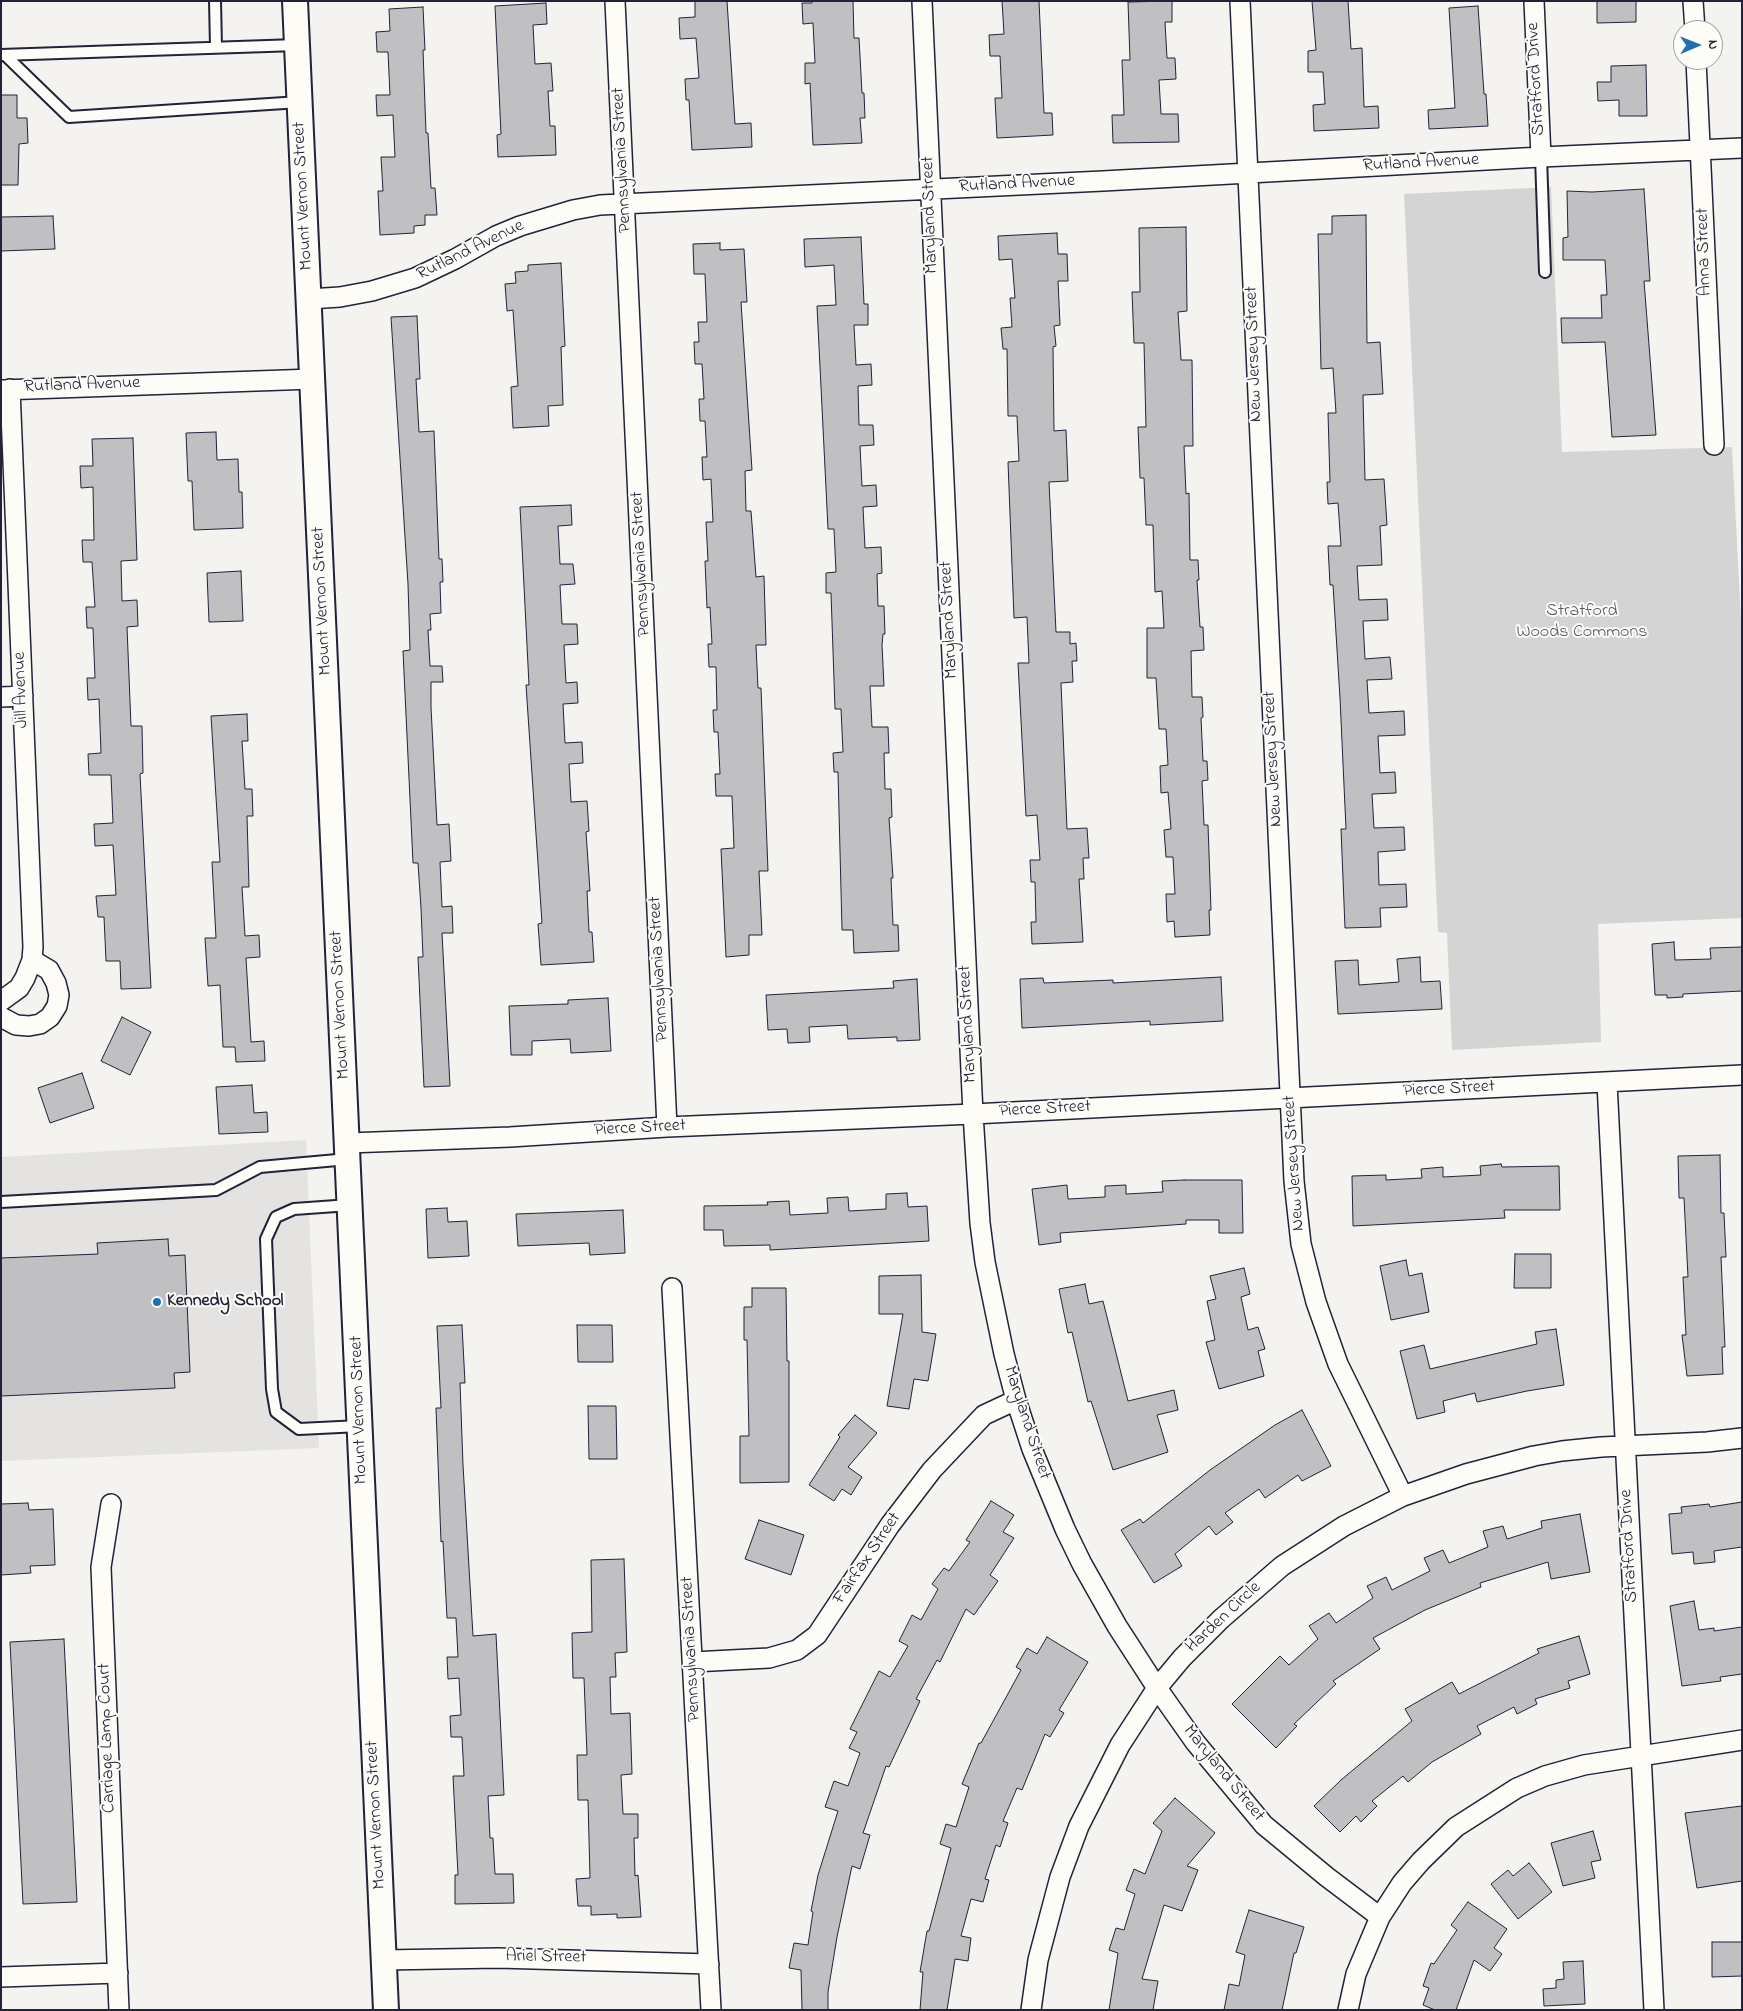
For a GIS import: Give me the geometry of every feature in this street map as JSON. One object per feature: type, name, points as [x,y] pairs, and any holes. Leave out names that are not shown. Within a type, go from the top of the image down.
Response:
[{"type":"street","name":"Mount Vernon Street","points":[[295,1],[386,2010]]},
{"type":"street","name":"Pennsylvania Street","points":[[615,1],[667,1127]]},
{"type":"street","name":"Maryland Street","points":[[922,1],[973,1114],[980,1223],[985,1262],[1004,1354],[1016,1400],[1038,1464],[1065,1529],[1118,1626],[1157,1688],[1195,1742],[1264,1824],[1327,1877],[1380,1917]]},
{"type":"street","name":"New Jersey Street","points":[[1240,1],[1294,1181],[1301,1244],[1316,1302],[1338,1364],[1403,1496]]},
{"type":"street","name":"Stratford Drive","points":[[1534,1],[1541,156]]},
{"type":"street","points":[[1693,1],[1694,20]]},
{"type":"street","name":"Anna Street","points":[[1697,70],[1714,445]]},
{"type":"street","name":"Rutland Avenue","points":[[309,299],[372,292],[415,278],[455,260],[496,236],[520,226],[573,210],[600,205],[930,190],[1541,156],[1742,148]]},
{"type":"street","name":"Rutland Avenue","points":[[6,389],[313,379]]},
{"type":"street","name":"Jill Avenue","points":[[1,1001],[19,988],[30,970],[33,947],[23,696],[6,389]]},
{"type":"street","points":[[1,696],[23,696]]},
{"type":"street","points":[[1,1017],[16,1025],[29,1026],[40,1024],[50,1017],[57,1006],[59,995],[56,983],[49,970],[32,960]]},
{"type":"street","name":"Pierce Street","points":[[348,1151],[510,1137],[667,1127],[973,1114],[1742,1075]]},
{"type":"street","name":"Stratford Drive","points":[[1607,1083],[1654,2010]]},
{"type":"street","name":"Pennsylvania Street","points":[[672,1288],[711,2010]]},
{"type":"street","name":"Fairfax Street","points":[[693,1662],[769,1658],[796,1650],[816,1635],[890,1525],[932,1470],[984,1415],[1016,1400]]},
{"type":"street","name":"Harden Circle","points":[[1031,2010],[1038,1960],[1047,1920],[1060,1877],[1079,1826],[1120,1745],[1157,1688],[1182,1658],[1214,1625],[1282,1566],[1344,1526],[1403,1496],[1466,1474],[1534,1456],[1562,1451],[1742,1438]]},
{"type":"street","name":"Carriage Lamp Court","points":[[111,1504],[100,1567],[119,2010]]},
{"type":"street","points":[[1348,2010],[1356,1974],[1380,1917],[1398,1889],[1420,1861],[1456,1827],[1517,1788],[1545,1776],[1584,1765],[1742,1740]]},
{"type":"street","name":"Ariel Street","points":[[384,1960],[498,1958],[708,1964]]},
{"type":"street","points":[[1,1977],[118,1972]]},
{"type":"lane","points":[[214,1],[216,48]]},
{"type":"lane","points":[[3,55],[297,45]]},
{"type":"lane","points":[[3,55],[68,117],[300,102]]},
{"type":"lane","points":[[1541,156],[1545,272]]},
{"type":"lane","points":[[1,1202],[216,1190],[260,1167],[348,1151]]},
{"type":"lane","points":[[351,1205],[294,1209],[276,1217],[266,1239],[272,1389],[276,1412],[299,1429],[360,1426]]},
{"type":"shaded area","name":"Kennedy School","points":[[306,1140],[319,1448],[1,1461],[1,1157]]},
{"type":"green space","name":"Stratford Woods Commons","points":[[1551,187],[1562,452],[1732,447],[1742,640],[1742,918],[1598,924],[1601,1042],[1452,1050],[1447,933],[1438,932],[1404,194]]},
{"type":"building","points":[[695,1],[727,1],[735,124],[751,123],[752,147],[692,150],[689,100],[686,100],[685,79],[699,78],[696,38],[680,39],[679,18],[695,17]]},
{"type":"building","points":[[812,1],[853,1],[854,38],[859,38],[862,93],[864,93],[865,118],[860,118],[862,143],[813,145],[810,83],[805,84],[805,63],[815,63],[813,23],[803,24],[802,3],[812,3]]},
{"type":"building","points":[[1002,1],[1039,1],[1044,113],[1052,113],[1053,135],[997,138],[995,98],[1002,98],[1000,56],[990,56],[989,35],[1004,34]]},
{"type":"building","points":[[1172,1],[1172,22],[1165,22],[1167,58],[1175,58],[1176,79],[1159,80],[1161,114],[1178,114],[1179,142],[1113,143],[1112,115],[1124,115],[1122,60],[1130,60],[1128,2]]},
{"type":"building","points":[[1312,1],[1348,1],[1351,49],[1362,48],[1364,107],[1378,106],[1379,128],[1314,131],[1313,105],[1325,104],[1323,72],[1308,72],[1308,51],[1316,50]]},
{"type":"building","points":[[1597,1],[1636,1],[1636,22],[1597,23]]},
{"type":"building","points":[[546,3],[547,24],[533,25],[535,64],[551,63],[553,91],[548,91],[550,126],[555,126],[556,155],[498,157],[497,135],[501,134],[495,6]]},
{"type":"building","points":[[1478,6],[1488,126],[1429,129],[1428,110],[1455,108],[1449,8]]},
{"type":"building","points":[[423,7],[426,133],[428,133],[431,188],[435,188],[437,215],[425,215],[425,225],[414,226],[414,233],[380,235],[378,191],[383,191],[381,157],[395,157],[393,115],[377,116],[376,95],[390,95],[388,52],[377,52],[376,32],[390,31],[389,9]]},
{"type":"building","points":[[1646,65],[1647,116],[1619,116],[1619,100],[1598,101],[1597,82],[1611,82],[1611,66]]},
{"type":"building","points":[[1,95],[17,95],[17,118],[27,118],[28,143],[19,144],[18,185],[1,185]]},
{"type":"building","points":[[1644,189],[1650,281],[1644,281],[1656,435],[1612,437],[1605,342],[1562,343],[1561,318],[1602,318],[1601,295],[1607,295],[1605,260],[1563,260],[1563,238],[1568,237],[1567,191],[1592,192]]},
{"type":"building","points":[[1366,215],[1367,343],[1380,342],[1383,394],[1363,395],[1365,480],[1384,479],[1387,525],[1380,526],[1382,565],[1357,566],[1359,600],[1387,599],[1388,620],[1363,621],[1365,659],[1390,657],[1392,679],[1367,680],[1369,713],[1404,711],[1405,735],[1378,736],[1380,773],[1395,772],[1396,793],[1372,794],[1374,828],[1404,827],[1405,850],[1378,852],[1379,885],[1406,884],[1407,907],[1380,908],[1381,927],[1345,928],[1341,829],[1346,829],[1333,585],[1330,585],[1328,546],[1341,546],[1338,503],[1328,504],[1327,482],[1330,482],[1328,413],[1336,413],[1333,368],[1321,369],[1318,234],[1332,234],[1332,216]]},
{"type":"building","points":[[53,216],[55,249],[1,251],[1,217]]},
{"type":"building","points":[[1186,227],[1187,311],[1178,312],[1181,360],[1192,360],[1193,446],[1184,446],[1186,494],[1189,493],[1190,560],[1198,560],[1199,580],[1197,580],[1200,627],[1203,627],[1204,650],[1191,651],[1192,697],[1202,697],[1203,761],[1207,761],[1208,780],[1202,781],[1204,825],[1208,825],[1211,910],[1209,910],[1210,935],[1175,937],[1174,921],[1167,922],[1166,894],[1175,894],[1173,857],[1166,857],[1164,830],[1171,829],[1168,792],[1161,793],[1160,766],[1168,765],[1166,729],[1159,729],[1156,678],[1147,678],[1147,628],[1164,628],[1162,591],[1155,592],[1153,525],[1146,525],[1144,478],[1140,478],[1138,427],[1146,427],[1144,343],[1134,343],[1132,292],[1140,292],[1139,228]]},
{"type":"building","points":[[1057,233],[1058,254],[1067,254],[1068,281],[1058,281],[1060,325],[1054,326],[1056,346],[1053,347],[1054,431],[1066,430],[1068,481],[1049,482],[1056,632],[1070,632],[1070,644],[1076,643],[1077,661],[1072,661],[1073,682],[1061,683],[1067,829],[1087,828],[1089,858],[1083,858],[1084,879],[1079,879],[1083,942],[1032,944],[1031,922],[1036,922],[1035,882],[1031,882],[1030,860],[1040,860],[1037,815],[1026,816],[1018,663],[1029,663],[1027,617],[1014,618],[1008,462],[1019,461],[1017,416],[1008,416],[1007,349],[1003,349],[1001,328],[1012,327],[1010,298],[1015,298],[1012,259],[999,260],[998,236]]},
{"type":"building","points":[[861,237],[864,304],[868,304],[868,325],[854,325],[856,365],[871,364],[872,385],[858,386],[859,425],[873,425],[874,445],[860,446],[862,486],[876,485],[877,506],[863,507],[865,548],[881,547],[882,573],[877,574],[878,606],[884,606],[885,634],[883,634],[882,645],[884,686],[870,686],[872,727],[888,727],[889,753],[884,753],[885,789],[891,789],[892,817],[889,818],[893,878],[891,878],[893,925],[898,925],[899,951],[854,953],[853,930],[842,930],[838,772],[834,772],[833,753],[843,752],[841,709],[835,709],[831,593],[826,593],[826,573],[836,572],[834,529],[828,529],[817,306],[836,305],[834,265],[805,267],[804,239]]},
{"type":"building","points":[[720,243],[720,250],[744,249],[747,302],[741,302],[752,470],[745,471],[746,511],[751,511],[756,577],[764,576],[766,645],[756,645],[758,688],[761,688],[768,871],[759,871],[762,935],[749,935],[749,955],[726,957],[721,849],[734,848],[732,796],[716,796],[715,774],[720,774],[718,732],[714,732],[713,710],[717,710],[716,667],[709,667],[708,644],[712,644],[710,607],[707,608],[705,561],[708,561],[706,522],[713,522],[711,479],[703,480],[702,457],[707,457],[705,421],[700,421],[699,399],[704,399],[702,364],[695,364],[694,342],[699,342],[698,322],[707,322],[705,274],[694,274],[693,244]]},
{"type":"building","points":[[561,263],[565,346],[561,347],[563,405],[548,406],[549,426],[513,428],[511,387],[518,386],[513,310],[507,311],[505,284],[516,283],[515,272],[528,271],[528,265]]},
{"type":"building","points":[[417,316],[420,379],[416,379],[419,432],[434,431],[439,559],[442,559],[443,582],[440,582],[441,613],[430,614],[431,630],[428,630],[430,666],[442,666],[443,682],[431,682],[431,707],[437,825],[449,824],[451,861],[440,862],[442,907],[452,906],[453,933],[442,933],[450,1086],[424,1087],[418,957],[423,957],[421,908],[418,863],[413,863],[403,651],[410,650],[408,584],[391,317]]},
{"type":"building","points":[[216,432],[217,460],[238,459],[239,492],[242,492],[243,528],[194,530],[192,481],[188,481],[186,433]]},
{"type":"building","points":[[133,438],[137,560],[121,561],[122,601],[137,600],[138,626],[127,627],[131,726],[142,726],[143,773],[140,774],[151,988],[121,989],[120,961],[106,961],[104,917],[98,917],[96,896],[116,895],[113,845],[95,846],[94,824],[113,823],[111,775],[89,775],[88,754],[101,753],[99,699],[88,700],[87,678],[95,678],[93,628],[87,628],[86,607],[95,607],[92,562],[83,562],[82,540],[94,540],[93,487],[81,488],[80,466],[93,466],[92,439]]},
{"type":"building","points":[[571,505],[572,525],[558,526],[560,564],[573,564],[575,584],[560,585],[562,624],[577,624],[578,644],[564,645],[566,683],[577,682],[578,703],[563,704],[565,743],[582,742],[583,763],[569,764],[571,802],[587,801],[589,831],[586,832],[590,891],[587,891],[589,932],[592,932],[594,962],[541,965],[538,924],[542,923],[526,685],[529,685],[520,507]]},
{"type":"building","points":[[241,571],[243,621],[209,622],[207,573]]},
{"type":"building","points":[[247,714],[248,741],[242,741],[245,789],[252,789],[253,816],[247,816],[249,887],[242,887],[245,936],[259,935],[260,957],[246,958],[251,1042],[264,1041],[265,1061],[236,1062],[235,1047],[223,1047],[220,985],[208,986],[205,938],[216,938],[212,862],[220,862],[211,716]]},
{"type":"building","points":[[1674,942],[1675,960],[1711,959],[1710,948],[1742,947],[1742,991],[1683,994],[1683,997],[1667,998],[1667,995],[1655,995],[1652,944]]},
{"type":"building","points":[[1420,957],[1421,982],[1440,981],[1442,1009],[1338,1014],[1335,961],[1358,960],[1359,985],[1399,982],[1397,959]]},
{"type":"building","points":[[1221,977],[1223,1021],[1150,1025],[1150,1021],[1022,1028],[1020,979],[1043,978],[1044,983],[1113,980],[1113,983]]},
{"type":"building","points":[[917,979],[920,1040],[897,1041],[897,1037],[848,1039],[847,1025],[809,1027],[810,1042],[788,1043],[787,1029],[768,1030],[766,995],[894,988],[893,981]]},
{"type":"building","points":[[608,998],[611,1051],[571,1053],[570,1039],[532,1041],[532,1055],[511,1055],[509,1006],[568,1004],[568,1000]]},
{"type":"building","points":[[122,1017],[151,1032],[130,1075],[101,1061]]},
{"type":"building","points":[[82,1073],[94,1108],[50,1123],[38,1088]]},
{"type":"building","points":[[252,1085],[254,1113],[267,1112],[268,1132],[219,1134],[216,1087]]},
{"type":"building","points":[[1720,1155],[1721,1213],[1724,1213],[1726,1257],[1721,1257],[1725,1347],[1722,1347],[1723,1374],[1687,1376],[1682,1335],[1686,1335],[1683,1277],[1688,1277],[1684,1198],[1679,1198],[1678,1156]]},
{"type":"building","points":[[1501,1164],[1502,1167],[1559,1166],[1560,1210],[1504,1210],[1505,1218],[1353,1226],[1352,1176],[1386,1175],[1386,1180],[1422,1178],[1421,1169],[1443,1167],[1443,1177],[1481,1175],[1480,1166]]},
{"type":"building","points":[[1242,1180],[1243,1233],[1219,1233],[1219,1220],[1186,1220],[1186,1224],[1060,1233],[1061,1242],[1039,1245],[1032,1189],[1067,1185],[1068,1199],[1105,1197],[1105,1186],[1126,1185],[1126,1194],[1163,1192],[1162,1181]]},
{"type":"building","points":[[907,1193],[908,1207],[927,1206],[929,1241],[770,1250],[770,1245],[724,1246],[723,1230],[704,1230],[704,1206],[768,1205],[767,1202],[789,1201],[790,1215],[828,1213],[827,1198],[848,1197],[849,1211],[886,1209],[886,1194]]},
{"type":"building","points":[[447,1208],[448,1222],[467,1221],[469,1256],[428,1258],[426,1209]]},
{"type":"building","points":[[623,1210],[625,1253],[590,1255],[589,1243],[518,1246],[516,1214]]},
{"type":"building","name":"Kennedy School","points":[[168,1239],[169,1256],[185,1255],[190,1372],[174,1373],[175,1388],[1,1396],[1,1258],[98,1254],[97,1243]]},
{"type":"building","points":[[1515,1254],[1551,1254],[1551,1288],[1514,1288]]},
{"type":"building","points":[[1406,1260],[1409,1276],[1422,1273],[1429,1312],[1391,1320],[1380,1266]]},
{"type":"building","points":[[1244,1268],[1250,1294],[1241,1297],[1248,1330],[1258,1327],[1265,1349],[1258,1351],[1264,1376],[1219,1389],[1206,1342],[1215,1340],[1207,1301],[1216,1299],[1210,1276]]},
{"type":"building","points":[[921,1275],[922,1332],[936,1334],[928,1381],[914,1379],[909,1409],[887,1406],[903,1314],[879,1314],[879,1276]]},
{"type":"building","points":[[1085,1284],[1089,1304],[1103,1301],[1128,1401],[1174,1390],[1178,1410],[1157,1415],[1168,1452],[1113,1470],[1091,1401],[1088,1402],[1072,1332],[1068,1333],[1059,1289]]},
{"type":"building","points":[[752,1288],[786,1288],[787,1361],[789,1361],[789,1482],[740,1483],[740,1436],[749,1436],[747,1340],[744,1340],[744,1307],[752,1307]]},
{"type":"building","points":[[462,1325],[465,1383],[460,1383],[473,1636],[496,1634],[504,1795],[488,1796],[490,1838],[493,1838],[495,1874],[513,1874],[514,1903],[455,1904],[455,1875],[458,1875],[453,1776],[464,1776],[462,1737],[451,1737],[450,1716],[461,1715],[459,1678],[448,1679],[447,1657],[458,1657],[456,1618],[447,1618],[443,1541],[441,1542],[436,1408],[441,1408],[437,1326]]},
{"type":"building","points":[[577,1325],[612,1325],[613,1362],[578,1362]]},
{"type":"building","points":[[1556,1329],[1564,1385],[1477,1402],[1475,1393],[1443,1401],[1445,1412],[1417,1419],[1400,1351],[1424,1345],[1430,1369],[1537,1344],[1535,1332]]},
{"type":"building","points":[[588,1406],[616,1406],[617,1459],[589,1459]]},
{"type":"building","points":[[1302,1410],[1331,1466],[1302,1481],[1298,1475],[1265,1498],[1259,1489],[1225,1513],[1233,1522],[1216,1535],[1209,1526],[1175,1554],[1182,1566],[1154,1583],[1121,1530],[1140,1519],[1143,1523],[1210,1470],[1275,1425]]},
{"type":"building","points":[[855,1415],[877,1433],[848,1467],[862,1477],[851,1495],[842,1489],[834,1501],[809,1485],[840,1437],[838,1435]]},
{"type":"building","points":[[991,1501],[1014,1515],[1003,1532],[1014,1538],[990,1575],[998,1581],[974,1615],[966,1609],[940,1662],[937,1660],[916,1699],[920,1701],[889,1767],[886,1766],[863,1833],[870,1835],[860,1869],[852,1866],[837,1937],[828,1992],[828,2010],[802,2010],[801,1970],[789,1968],[794,1943],[808,1945],[813,1912],[811,1911],[818,1875],[838,1811],[825,1807],[834,1781],[848,1786],[860,1753],[849,1748],[857,1732],[850,1729],[879,1671],[890,1677],[908,1646],[899,1641],[912,1615],[921,1620],[938,1589],[932,1584],[944,1568],[949,1571],[970,1542],[966,1540]]},
{"type":"building","points":[[1742,1502],[1742,1547],[1714,1551],[1715,1562],[1694,1564],[1693,1552],[1672,1554],[1669,1514],[1682,1513],[1681,1507],[1709,1504],[1710,1507]]},
{"type":"building","points":[[28,1503],[29,1510],[53,1509],[55,1565],[30,1566],[31,1573],[1,1575],[1,1504]]},
{"type":"building","points":[[1580,1514],[1590,1572],[1551,1579],[1548,1562],[1480,1583],[1481,1587],[1425,1610],[1373,1638],[1380,1649],[1333,1681],[1336,1684],[1294,1724],[1297,1726],[1276,1748],[1232,1704],[1280,1656],[1289,1665],[1318,1639],[1309,1626],[1329,1613],[1336,1623],[1373,1598],[1367,1586],[1386,1577],[1392,1590],[1430,1571],[1424,1558],[1443,1550],[1449,1563],[1488,1547],[1483,1531],[1503,1526],[1507,1539],[1542,1528],[1541,1521]]},
{"type":"building","points":[[759,1520],[804,1535],[791,1575],[745,1559]]},
{"type":"building","points":[[624,1559],[627,1652],[615,1653],[616,1677],[610,1677],[611,1714],[630,1713],[632,1774],[621,1775],[623,1814],[638,1814],[638,1838],[634,1838],[635,1876],[638,1875],[641,1917],[617,1918],[617,1914],[591,1915],[591,1906],[578,1906],[576,1879],[590,1878],[588,1800],[578,1800],[577,1755],[587,1755],[584,1678],[573,1678],[572,1633],[592,1632],[591,1560]]},
{"type":"building","points":[[1694,1601],[1699,1630],[1714,1628],[1714,1631],[1742,1627],[1742,1674],[1720,1677],[1721,1681],[1682,1686],[1670,1606]]},
{"type":"building","points":[[1579,1636],[1590,1674],[1568,1681],[1570,1688],[1535,1699],[1537,1704],[1517,1714],[1514,1707],[1477,1726],[1481,1734],[1432,1762],[1408,1782],[1403,1776],[1372,1801],[1377,1806],[1361,1822],[1356,1816],[1340,1832],[1314,1806],[1341,1780],[1412,1721],[1405,1709],[1452,1682],[1459,1694],[1539,1653],[1537,1649]]},
{"type":"building","points":[[1047,1637],[1088,1662],[1059,1710],[1064,1713],[1050,1737],[1045,1734],[1022,1790],[1017,1788],[1003,1821],[1008,1823],[1000,1847],[996,1845],[985,1879],[989,1880],[983,1902],[971,1899],[961,1936],[971,1938],[968,1961],[955,1959],[947,2010],[920,2010],[923,1972],[920,1972],[927,1931],[929,1931],[951,1848],[940,1844],[946,1824],[956,1827],[969,1787],[962,1784],[979,1743],[981,1743],[1021,1670],[1016,1667],[1027,1648],[1037,1654]]},
{"type":"building","points":[[64,1639],[77,1902],[23,1904],[10,1642]]},
{"type":"building","points":[[1175,1798],[1215,1833],[1187,1866],[1198,1870],[1182,1911],[1164,1905],[1142,1979],[1158,1981],[1153,2010],[1109,2010],[1118,1953],[1109,1950],[1116,1928],[1124,1930],[1135,1894],[1126,1890],[1134,1869],[1145,1874],[1162,1831],[1153,1823]]},
{"type":"building","points":[[1742,1806],[1742,1881],[1697,1888],[1685,1813]]},
{"type":"building","points":[[1593,1831],[1601,1860],[1591,1862],[1595,1878],[1563,1886],[1551,1843]]},
{"type":"building","points":[[1529,1863],[1552,1892],[1518,1919],[1491,1884],[1508,1870],[1513,1876]]},
{"type":"building","points":[[1468,1902],[1507,1929],[1494,1948],[1502,1954],[1490,1971],[1474,1960],[1456,2010],[1435,2010],[1423,2005],[1429,1988],[1423,1986],[1431,1963],[1434,1964],[1457,1930],[1451,1925]]},
{"type":"building","points":[[1249,1910],[1304,1927],[1296,1953],[1294,1953],[1282,2010],[1224,2010],[1229,1984],[1239,1986],[1245,1955],[1236,1952]]},
{"type":"building","points":[[1712,1942],[1742,1942],[1742,1976],[1712,1977]]},
{"type":"building","points":[[1583,1961],[1585,2004],[1544,2006],[1543,1989],[1556,1988],[1556,1980],[1564,1979],[1563,1962]]},
{"type":"place","name":"Kennedy School","points":[[157,1302]]}]
